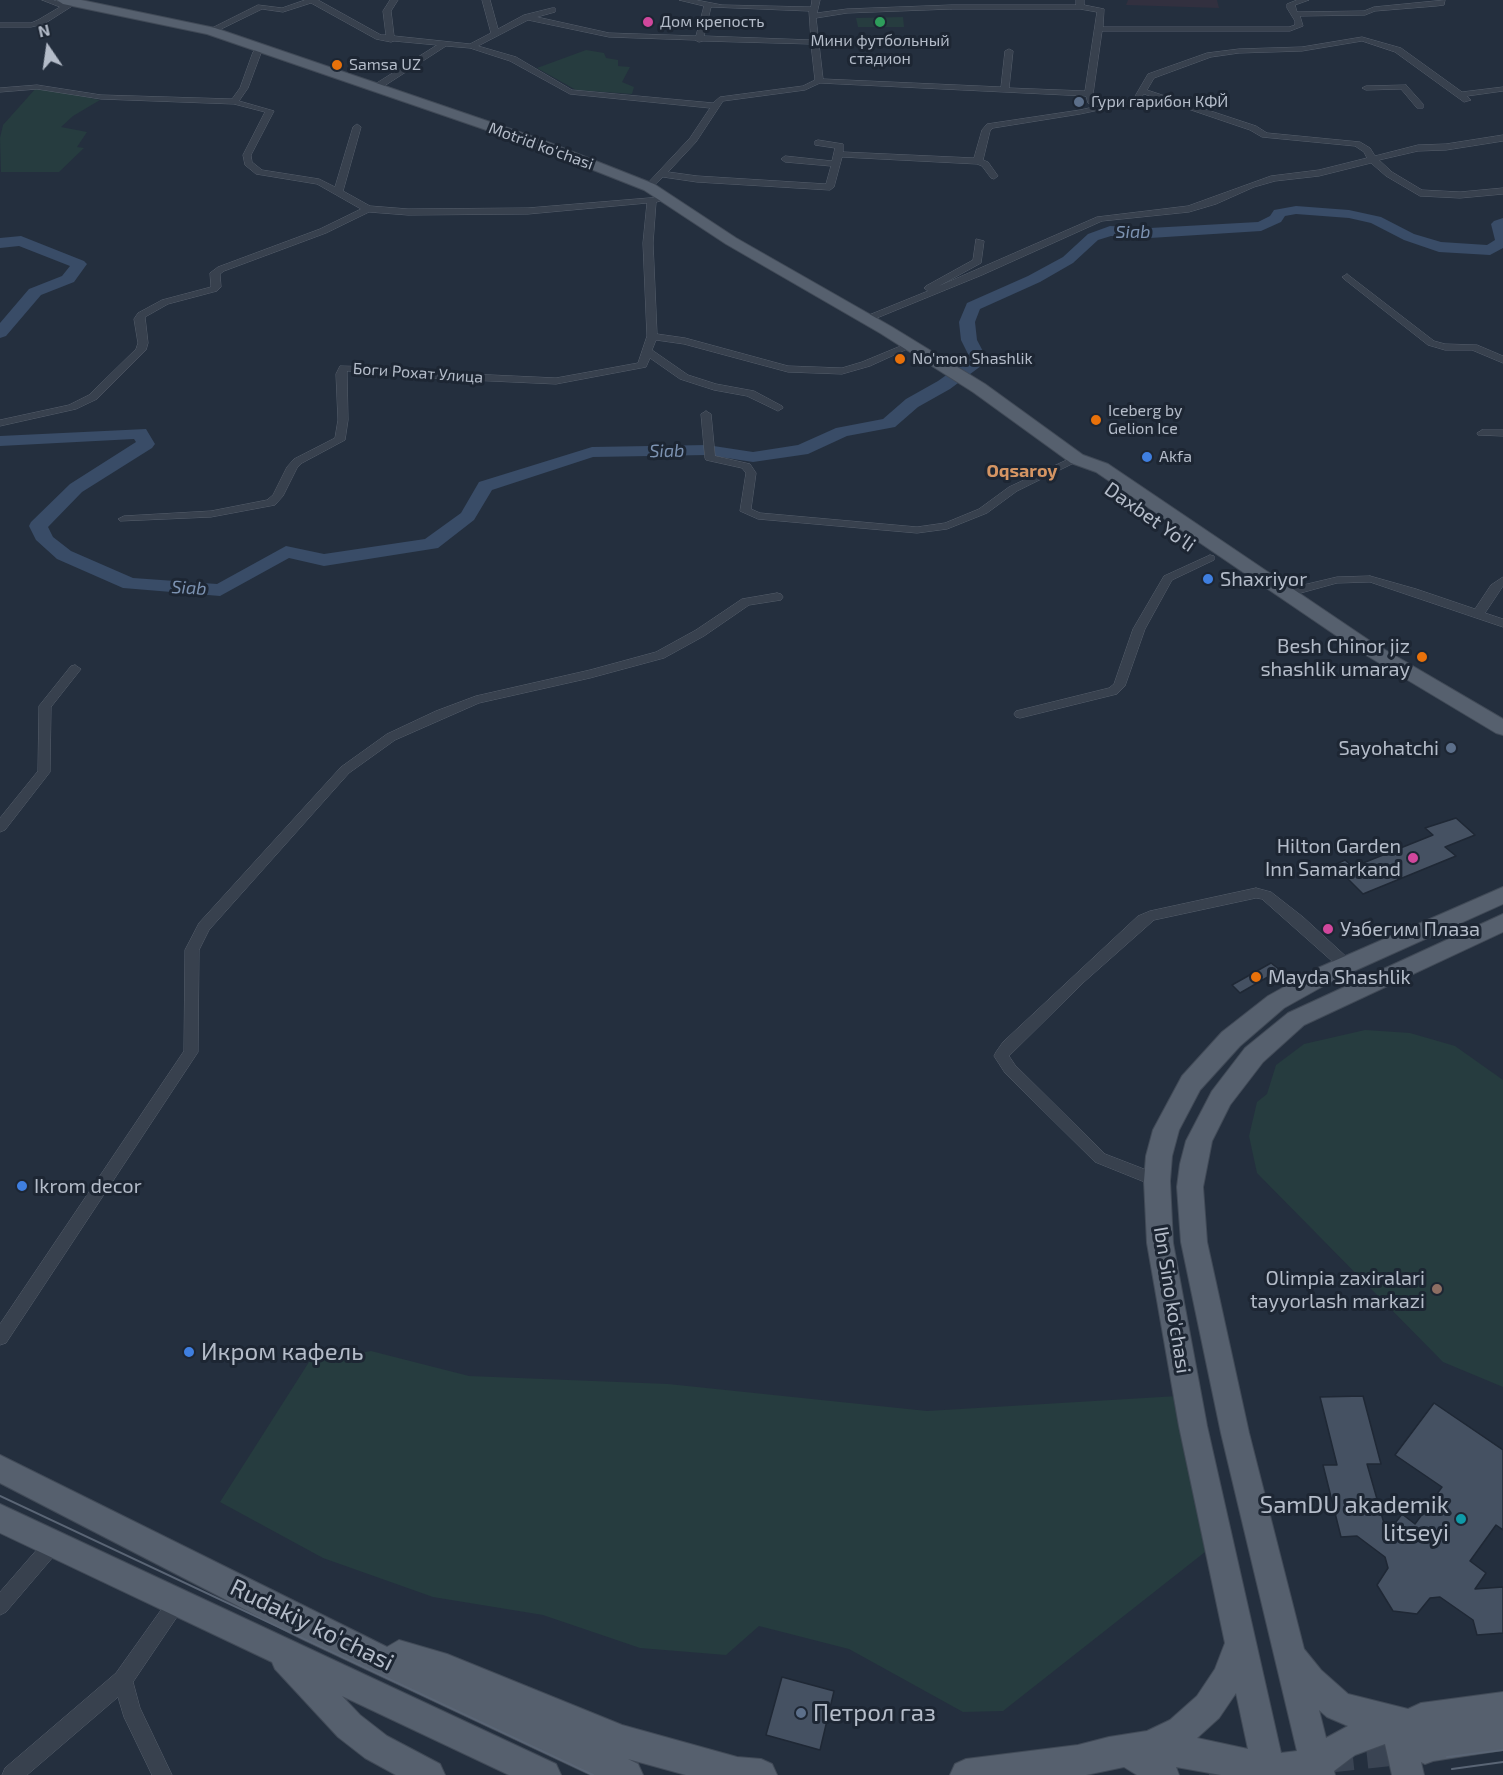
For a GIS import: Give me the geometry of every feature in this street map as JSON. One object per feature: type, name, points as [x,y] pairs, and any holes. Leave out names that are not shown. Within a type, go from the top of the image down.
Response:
[{"type":"main road","name":"Motrid ko'chasi","points":[[68,3],[210,31],[535,142],[656,195],[911,345],[979,388]]},
{"type":"main road","name":"Daxbet Yo'li","points":[[979,388],[1077,459],[1102,468],[1373,651],[1503,728]]},
{"type":"main road","name":"Daxbet Yo'li","points":[[1077,459],[1087,473],[1209,558],[1355,654],[1503,740]]},
{"type":"main road","name":"Ibn Sino ko'chasi","points":[[1269,1772],[1193,1426],[1160,1243],[1157,1181],[1159,1156],[1166,1130],[1191,1083],[1231,1039],[1276,1002],[1346,965],[1503,895]]},
{"type":"main road","name":"Ibn Sino ko'chasi","points":[[1318,1770],[1235,1433],[1194,1242],[1190,1187],[1199,1141],[1221,1098],[1254,1054],[1296,1019],[1503,922]]},
{"type":"main road","name":"Rudakiy ko'chasi","points":[[0,1468],[313,1628],[627,1775]]},
{"type":"main road","name":"Rudakiy ko'chasi","points":[[0,1518],[545,1775]]},
{"type":"main road","points":[[313,1628],[447,1671],[622,1741],[737,1773],[761,1775]]},
{"type":"main road","points":[[1147,1758],[1208,1707],[1226,1680],[1241,1643]]},
{"type":"main road","points":[[277,1648],[349,1725],[376,1747],[429,1775]]},
{"type":"main road","points":[[1289,1655],[1310,1681],[1338,1706],[1413,1732],[1431,1745],[1503,1734]]},
{"type":"main road","points":[[1408,1775],[1401,1749],[1402,1738],[1413,1732],[1421,1719],[1503,1708]]},
{"type":"main road","points":[[966,1775],[1078,1761],[1109,1753],[1147,1758],[1209,1756],[1269,1772],[1318,1770],[1345,1743],[1413,1732]]},
{"type":"street","points":[[46,0],[68,3]]},
{"type":"street","points":[[210,31],[261,7],[283,10],[312,0],[379,37],[391,40],[471,46],[513,59],[570,92],[715,106]]},
{"type":"street","points":[[391,40],[387,11],[394,0]]},
{"type":"street","points":[[486,0],[495,33]]},
{"type":"street","points":[[683,0],[708,5],[846,11],[1080,3],[1101,11],[1089,94],[1095,109]]},
{"type":"street","points":[[1099,29],[1272,30],[1299,26],[1299,21],[1288,3],[1305,0]]},
{"type":"street","points":[[1295,15],[1365,13],[1374,9],[1436,4],[1441,3],[1441,0]]},
{"type":"street","points":[[0,26],[31,25],[41,22],[68,3]]},
{"type":"street","points":[[699,39],[708,5]]},
{"type":"street","points":[[814,8],[819,81]]},
{"type":"street","points":[[471,46],[526,17],[552,10]]},
{"type":"street","points":[[1351,13],[1355,21]]},
{"type":"street","points":[[526,17],[595,33],[815,42]]},
{"type":"street","points":[[978,161],[986,130],[990,126],[1137,100],[1151,76],[1210,55],[1239,51],[1302,49],[1361,34],[1398,50],[1463,98],[1503,89]]},
{"type":"street","points":[[375,88],[445,44]]},
{"type":"street","points":[[234,102],[244,88],[257,52],[262,48]]},
{"type":"street","points":[[1005,90],[1009,51]]},
{"type":"street","points":[[778,408],[750,393],[714,387],[684,377],[648,352],[652,336],[648,243],[656,195],[662,174],[693,140],[720,99],[805,88],[819,81],[1089,94]]},
{"type":"street","points":[[0,90],[34,87],[101,97],[234,102],[270,111],[248,155],[248,163],[259,172],[319,182],[368,209],[408,212],[528,211],[656,195]]},
{"type":"street","points":[[1366,88],[1403,87],[1420,106]]},
{"type":"street","points":[[1142,91],[1253,128],[1265,135],[1357,144],[1367,150],[1372,159],[1404,185],[1420,193],[1460,195],[1503,191]]},
{"type":"street","points":[[338,192],[357,127]]},
{"type":"street","points":[[867,319],[1022,255],[1100,219],[1189,209],[1274,178],[1319,173],[1418,148],[1446,147],[1503,138]]},
{"type":"street","points":[[662,174],[697,179],[830,187],[840,146],[818,143]]},
{"type":"street","points":[[838,154],[914,160],[978,161],[985,164],[994,176]]},
{"type":"street","points":[[785,159],[836,164]]},
{"type":"street","points":[[0,423],[72,407],[93,397],[141,350],[143,343],[139,319],[141,315],[165,302],[216,287],[215,273],[221,269],[323,231],[368,209]]},
{"type":"street","points":[[922,297],[933,284],[978,261],[979,241]]},
{"type":"street","points":[[1347,277],[1431,343],[1445,347],[1474,347],[1503,360]]},
{"type":"street","points":[[652,336],[685,341],[788,369],[842,371],[866,364],[911,345]]},
{"type":"street","name":"Боги Рохат Улица","points":[[124,519],[211,514],[271,503],[278,496],[292,467],[297,462],[340,440],[343,420],[341,374],[344,368],[409,371],[426,375],[556,381],[642,365],[648,352]]},
{"type":"street","points":[[706,414],[710,453],[746,466],[751,473],[744,505],[745,511],[750,514],[917,530],[947,526],[966,520],[983,511],[1013,489],[1077,459]]},
{"type":"street","points":[[1482,434],[1503,432]]},
{"type":"street","points":[[1020,714],[1113,691],[1119,686],[1139,629],[1168,578],[1209,558]]},
{"type":"street","points":[[1286,593],[1337,580],[1370,579],[1388,583],[1503,623]]},
{"type":"street","points":[[1478,614],[1495,587],[1503,580]]},
{"type":"street","points":[[0,1338],[190,1052],[192,950],[204,927],[345,770],[391,737],[440,714],[476,700],[590,674],[660,655],[700,633],[746,602],[777,597]]},
{"type":"street","points":[[0,827],[44,772],[45,706],[75,669]]},
{"type":"street","points":[[1157,1181],[1100,1158],[1083,1143],[1010,1069],[1001,1056],[1008,1046],[1078,978],[1150,916],[1256,893],[1266,895],[1299,921],[1346,965]]},
{"type":"street","points":[[0,1606],[53,1544]]},
{"type":"street","points":[[12,1775],[123,1680],[177,1602]]},
{"type":"street","points":[[123,1680],[131,1710],[162,1775]]},
{"type":"shaded area","points":[[1128,0],[1217,0],[1219,8],[1126,5]]},
{"type":"green space","name":"Мини футбольный стадион","points":[[903,17],[904,27],[858,27],[856,18]]},
{"type":"green space","points":[[586,50],[604,53],[606,58],[618,60],[618,66],[630,67],[622,82],[634,87],[632,94],[576,90],[537,68]]},
{"type":"green space","points":[[37,87],[100,100],[73,116],[61,127],[87,132],[77,147],[84,148],[59,172],[1,172],[0,138],[3,125]]},
{"type":"green space","name":"Olimpia zaxiralari tayyorlash markazi","points":[[1365,1030],[1410,1033],[1455,1046],[1503,1080],[1503,1387],[1443,1362],[1257,1173],[1249,1136],[1257,1102],[1267,1094],[1276,1065],[1304,1044]]},
{"type":"green space","points":[[371,1351],[469,1376],[668,1384],[927,1411],[1178,1396],[1205,1552],[1003,1711],[963,1712],[849,1649],[759,1626],[726,1655],[640,1648],[543,1615],[433,1597],[323,1558],[220,1502],[309,1362]]},
{"type":"building","name":"Hilton Garden Inn Samarkand","points":[[1456,818],[1475,835],[1445,847],[1456,856],[1363,894],[1334,865],[1345,860],[1353,867],[1433,835],[1425,828]]},
{"type":"building","name":"Mayda Shashlik","points":[[1271,963],[1280,970],[1240,993],[1232,985]]},
{"type":"building","name":"SamDU akademik litseyi","points":[[1363,1396],[1381,1464],[1367,1464],[1387,1534],[1402,1514],[1415,1524],[1442,1487],[1395,1455],[1434,1403],[1503,1450],[1503,1530],[1496,1525],[1470,1561],[1486,1573],[1475,1589],[1503,1587],[1503,1633],[1477,1635],[1473,1620],[1440,1597],[1430,1598],[1417,1614],[1393,1611],[1377,1585],[1388,1568],[1385,1557],[1357,1536],[1341,1537],[1323,1465],[1337,1465],[1320,1397]]},
{"type":"building","name":"Петрол газ","points":[[782,1677],[834,1691],[820,1750],[766,1735]]},
{"type":"waterway","name":"Siab","points":[[0,441],[140,433],[146,444],[76,488],[38,526],[45,540],[64,555],[130,584],[220,590],[286,552],[324,560],[431,544],[468,516],[485,486],[592,452],[707,450],[753,457],[802,450],[842,432],[889,423],[912,403],[944,385],[979,359],[969,340],[967,322],[973,306],[1034,279],[1068,260],[1093,237],[1110,231],[1150,233],[1261,226],[1276,219],[1279,213],[1296,210],[1349,214],[1376,220],[1409,237],[1439,247],[1490,250],[1503,241],[1499,224],[1503,223]]},
{"type":"waterway","name":"Siab","points":[[0,243],[21,241],[79,264],[68,279],[35,292],[0,333]]},
{"type":"tunnel","points":[[1325,1759],[1418,1749]]},
{"type":"tunnel","points":[[1209,1775],[1245,1770]]},
{"type":"tram line","points":[[0,1496],[593,1775]]},
{"type":"tram line","points":[[1447,1757],[1503,1750]]},
{"type":"tram line","points":[[1452,1769],[1503,1762]]},
{"type":"place","name":"Дом крепость","points":[[648,22]]},
{"type":"place","name":"Мини футбольный стадион","points":[[880,22]]},
{"type":"place","name":"Samsa UZ","points":[[337,65]]},
{"type":"place","name":"Гури гарибон КФЙ","points":[[1079,102]]},
{"type":"place","name":"No'mon Shashlik","points":[[900,359]]},
{"type":"place","name":"Iceberg by Gelion Ice","points":[[1096,420]]},
{"type":"place","name":"Akfa","points":[[1147,457]]},
{"type":"place","name":"Shaxriyor","points":[[1208,579]]},
{"type":"place","name":"Besh Chinor jiz shashlik umaray","points":[[1422,657]]},
{"type":"place","name":"Sayohatchi","points":[[1451,748]]},
{"type":"place","name":"Hilton Garden Inn Samarkand","points":[[1413,858]]},
{"type":"place","name":"Узбегим Плаза","points":[[1328,929]]},
{"type":"place","name":"Mayda Shashlik","points":[[1256,977]]},
{"type":"place","name":"Ikrom decor","points":[[22,1186]]},
{"type":"place","name":"Olimpia zaxiralari tayyorlash markazi","points":[[1437,1289]]},
{"type":"place","name":"Икром кафель","points":[[189,1352]]},
{"type":"place","name":"SamDU akademik litseyi","points":[[1461,1519]]},
{"type":"place","name":"Петрол газ","points":[[801,1713]]},
{"type":"district","name":"Oqsaroy","points":[[1022,471]]}]
